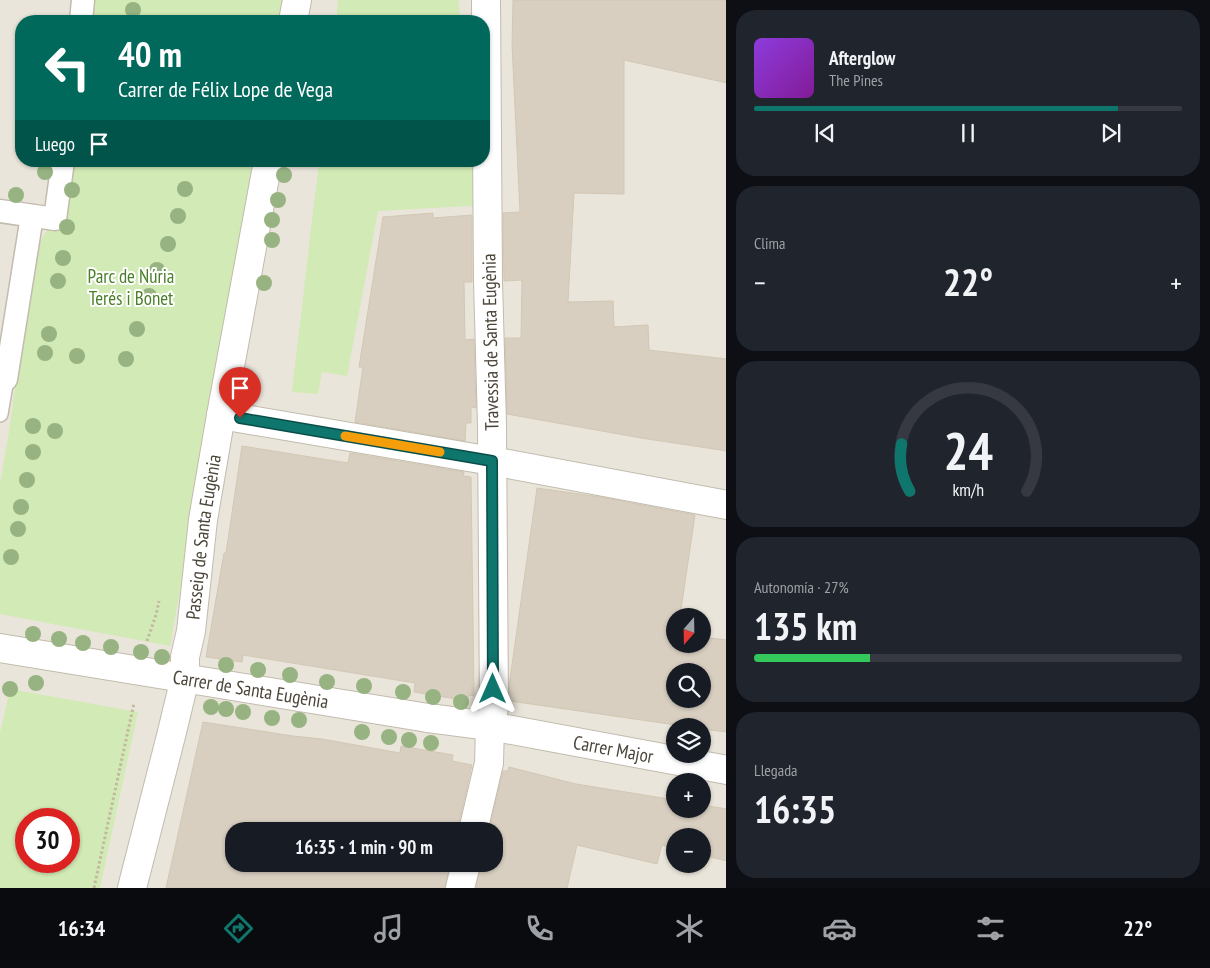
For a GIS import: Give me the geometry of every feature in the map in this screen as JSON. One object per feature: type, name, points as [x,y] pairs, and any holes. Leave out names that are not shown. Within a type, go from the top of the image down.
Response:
[{"type":"street","points":[[82,15],[83,0]]},
{"type":"street","points":[[294,15],[297,0]]},
{"type":"street","name":"Travessia de Santa Eugènia","points":[[486,0],[486,15]]},
{"type":"street","points":[[0,211],[55,219],[61,167]]},
{"type":"street","name":"Passeig de Santa Eugènia","points":[[132,888],[185,678],[185,657],[191,631],[203,520],[267,167]]},
{"type":"street","name":"Travessia de Santa Eugènia","points":[[475,822],[495,727],[487,167]]},
{"type":"street","points":[[6,379],[32,216]]},
{"type":"street","points":[[221,415],[492,461],[726,505]]},
{"type":"street","name":"Carrer de Santa Eugènia","points":[[0,648],[428,718],[495,727]]},
{"type":"street","name":"Carrer Major","points":[[495,727],[726,770]]},
{"type":"street","points":[[460,888],[464,872]]},
{"type":"lane","points":[[0,414],[6,379]]},
{"type":"shaded area","points":[[0,0],[726,0],[726,888],[0,888]]},
{"type":"green space","points":[[79,0],[286,0],[283,15],[77,15]]},
{"type":"green space","points":[[338,0],[458,0],[460,15],[337,15]]},
{"type":"green space","name":"Parc de Núria Terés i Bonet","points":[[60,167],[256,167],[170,646],[0,614],[0,483],[9,432],[34,250],[55,219]]},
{"type":"green space","points":[[318,167],[482,167],[487,205],[378,211],[347,376],[322,372],[318,394],[292,392]]},
{"type":"green space","points":[[10,689],[138,712],[100,888],[0,888],[0,733]]},
{"type":"building","points":[[513,0],[726,0],[726,83],[624,60],[624,194],[574,193],[568,302],[613,301],[614,327],[648,325],[649,350],[726,359],[726,451],[507,414],[505,338],[521,338],[522,280],[504,281],[503,213],[520,212],[512,44]]},
{"type":"building","points":[[433,213],[433,218],[472,215],[472,282],[464,282],[465,340],[474,339],[476,408],[471,407],[471,423],[466,423],[465,441],[355,422],[363,367],[359,367],[383,217]]},
{"type":"building","points":[[242,446],[348,463],[350,453],[464,472],[463,476],[471,477],[474,696],[469,695],[468,701],[414,692],[415,683],[243,655],[242,662],[206,657],[224,553],[226,553]]},
{"type":"building","points":[[537,488],[600,497],[695,515],[681,608],[666,608],[666,653],[711,653],[711,638],[726,640],[726,732],[711,730],[711,718],[666,718],[666,724],[510,701],[509,686]]},
{"type":"building","points":[[203,722],[322,739],[400,753],[401,746],[453,755],[452,761],[472,765],[459,822],[225,822],[225,872],[448,872],[445,888],[166,888]]},
{"type":"building","points":[[509,767],[576,784],[666,799],[666,818],[711,818],[711,806],[726,809],[726,861],[711,857],[711,828],[666,828],[666,846],[662,845],[657,864],[577,845],[567,888],[476,888],[479,872],[503,872],[503,822],[491,822],[503,771],[508,771]]},
{"type":"slow traffic","points":[[345,436],[440,452]]},
{"type":"route","points":[[240,418],[492,461],[493,689]]}]
